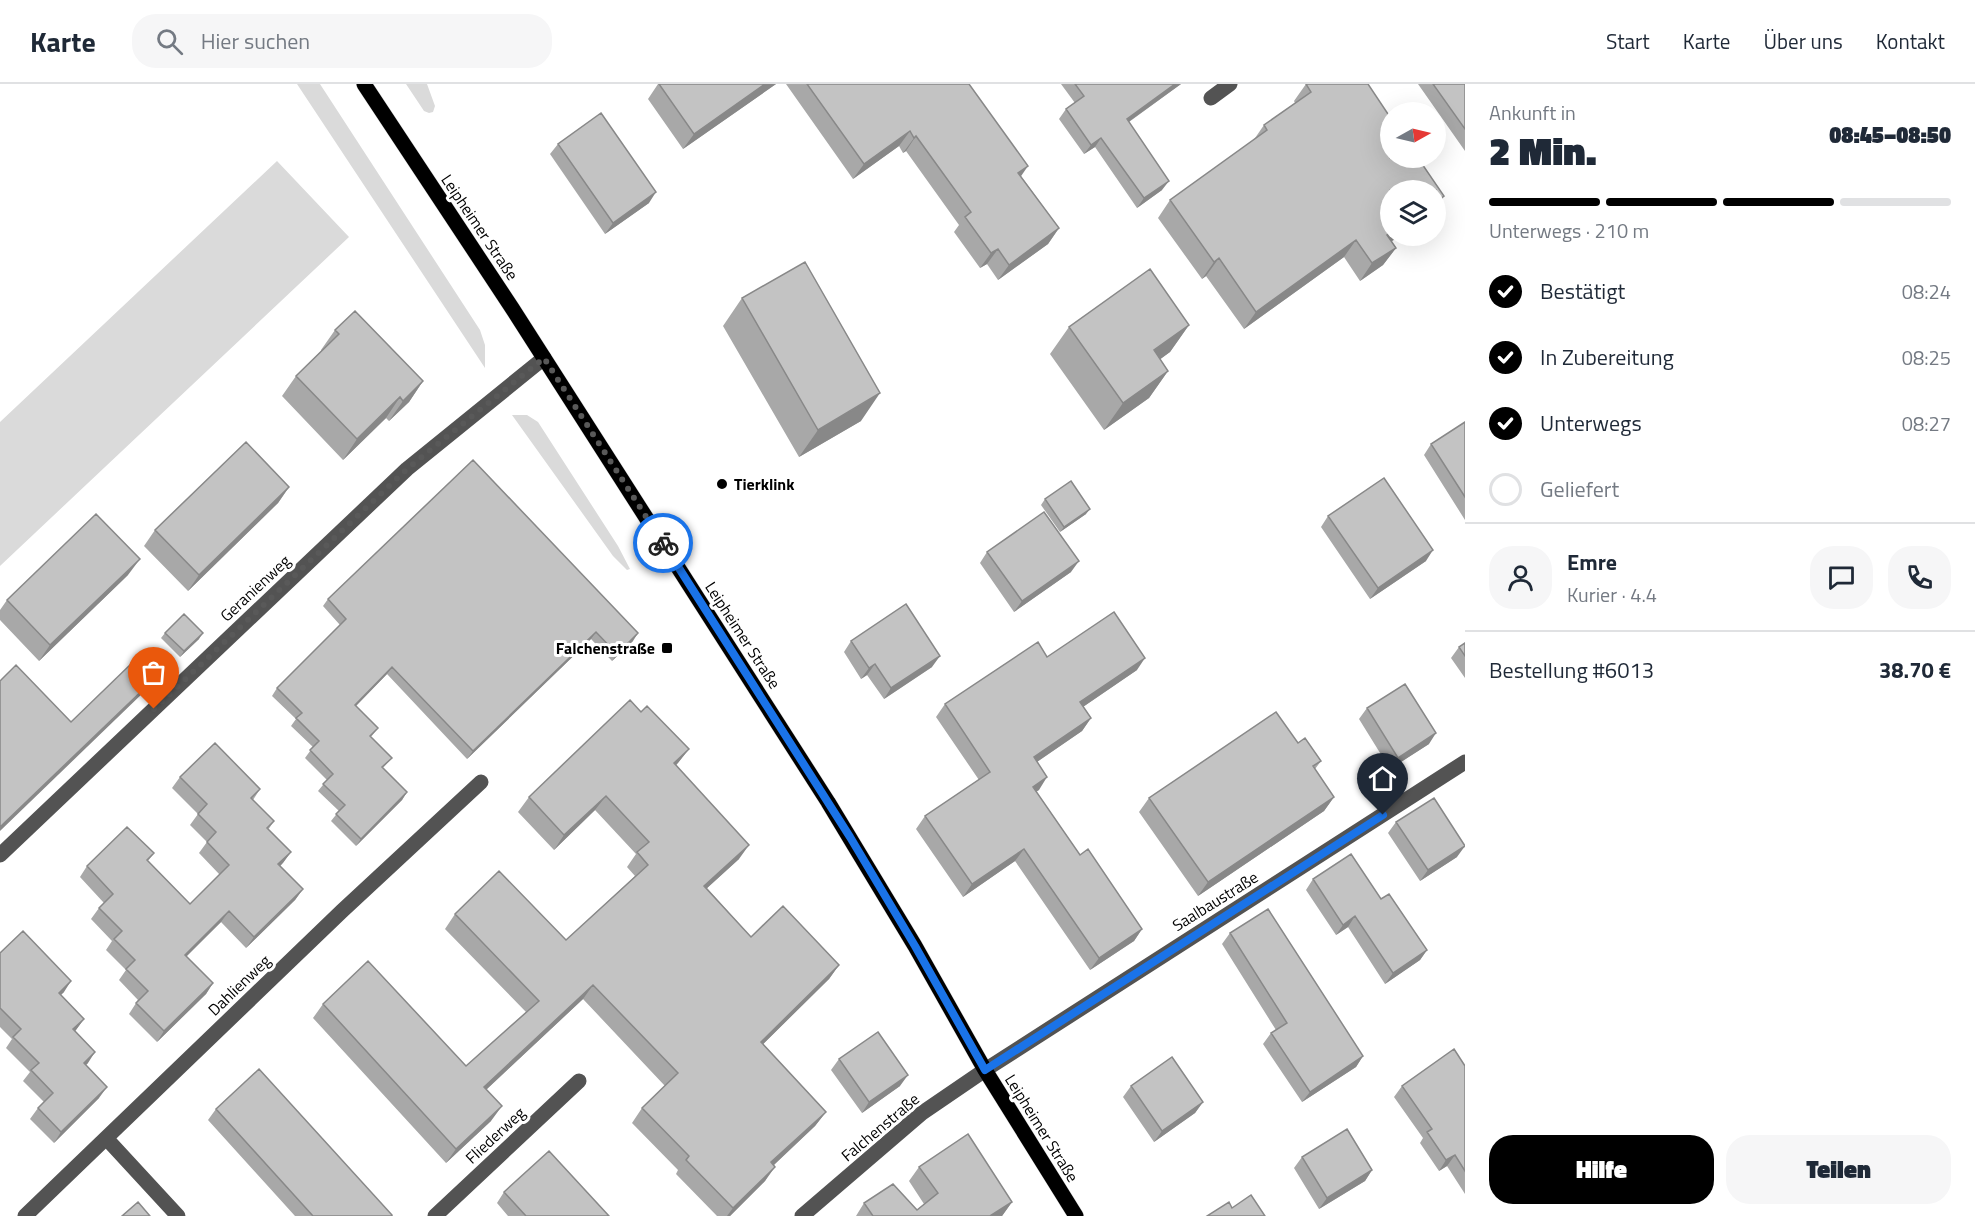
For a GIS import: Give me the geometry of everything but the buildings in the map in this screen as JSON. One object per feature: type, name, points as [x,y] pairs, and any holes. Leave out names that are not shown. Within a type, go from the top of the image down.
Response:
[{"type":"main road","name":"Leipheimer Straße","points":[[364,84],[544,358],[850,837],[985,1070],[1076,1216]]},
{"type":"street","points":[[1211,98],[1230,84]]},
{"type":"street","name":"Geranienweg","points":[[0,855],[407,469],[544,358]]},
{"type":"street","name":"Saalbaustraße","points":[[985,1070],[1465,762]]},
{"type":"street","name":"Dahlienweg","points":[[25,1216],[342,911],[481,782]]},
{"type":"street","name":"Falchenstraße","points":[[802,1216],[922,1113],[985,1070]]},
{"type":"street","name":"Fliederweg","points":[[435,1216],[579,1081]]},
{"type":"street","points":[[106,1138],[178,1216]]},
{"type":"shaded area","points":[[297,84],[320,84],[480,330],[485,345],[485,368]]},
{"type":"shaded area","points":[[406,84],[427,84],[435,106],[433,112],[424,111]]},
{"type":"shaded area","points":[[277,161],[349,237],[0,566],[0,422]]},
{"type":"shaded area","points":[[512,415],[527,415],[538,422],[618,546],[630,569],[627,570],[613,556]]},
{"type":"way so far","points":[[154,709],[407,469],[544,358],[663,543]]},
{"type":"place","name":"Tierklink","points":[[722,484]]},
{"type":"place","name":"Falchenstraße","points":[[667,648]]},
{"type":"route","points":[[663,543],[850,837],[985,1070],[1383,815]]}]
